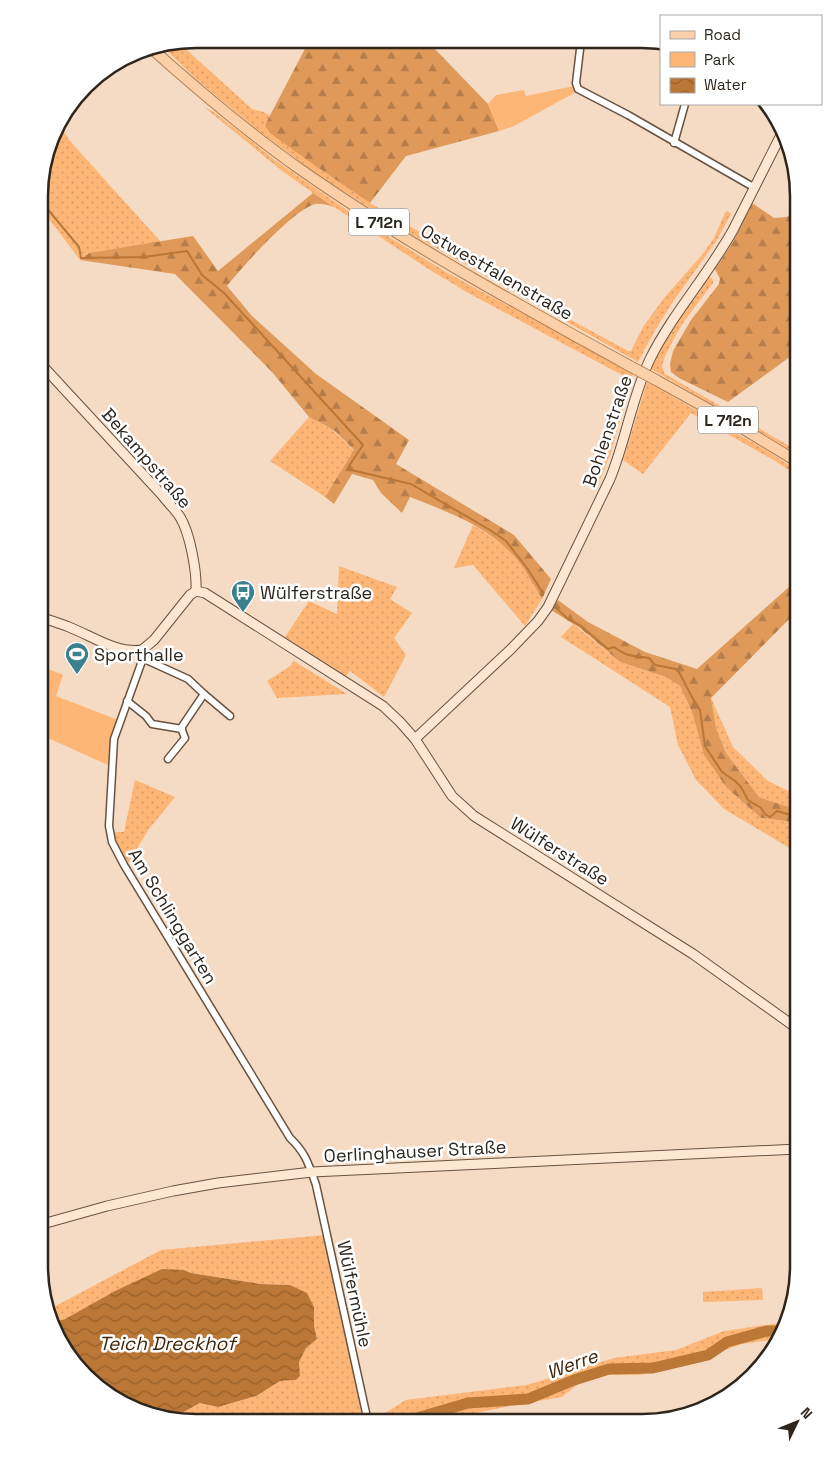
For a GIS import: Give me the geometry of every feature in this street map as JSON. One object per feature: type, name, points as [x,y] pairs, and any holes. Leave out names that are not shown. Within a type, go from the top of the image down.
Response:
[{"type":"main road","name":"Ostwestfalenstraße","points":[[157,53],[240,124],[341,198],[456,269],[737,425],[790,457]]},
{"type":"street","points":[[579,48],[576,83],[578,89],[628,115],[752,187]]},
{"type":"street","points":[[674,143],[685,105]]},
{"type":"street","name":"Bohlenstraße","points":[[415,738],[511,649],[538,621],[548,607],[610,479],[617,462],[636,394],[650,360],[680,307],[724,246],[752,187],[778,140]]},
{"type":"street","name":"Bekampstraße","points":[[48,372],[180,517],[192,549],[196,591]]},
{"type":"street","points":[[142,654],[190,595],[196,591]]},
{"type":"street","name":"Wülferstraße","points":[[196,591],[205,593],[383,706],[415,738],[452,796],[474,816],[693,954],[789,1023]]},
{"type":"street","points":[[48,620],[115,647],[142,654],[188,679],[230,716]]},
{"type":"street","name":"Am Schlinggarten","points":[[142,654],[114,739],[109,826],[112,842],[124,866],[285,1130],[290,1138],[301,1148],[312,1172]]},
{"type":"street","points":[[168,759],[185,738],[181,728],[204,694]]},
{"type":"street","points":[[127,702],[146,716],[152,724],[183,732]]},
{"type":"street","name":"Oerlinghauser Straße","points":[[48,1222],[107,1206],[218,1183],[312,1172],[789,1149]]},
{"type":"street","name":"Wülfermühle","points":[[312,1172],[366,1414]]},
{"type":"green space","points":[[305,48],[434,48],[488,104],[499,131],[406,156],[370,203],[270,133],[265,125]]},
{"type":"green space","points":[[185,49],[252,109],[264,112],[270,116],[265,125],[314,165],[370,203],[562,315],[628,351],[631,351],[643,327],[664,298],[702,255],[714,238],[725,213],[727,211],[731,214],[717,240],[672,303],[638,362],[406,231],[320,176],[260,132],[195,78],[167,51]]},
{"type":"green space","points":[[574,86],[576,92],[514,126],[499,131],[488,104],[496,95],[524,90],[526,96]]},
{"type":"green space","points":[[204,107],[214,112],[275,160],[394,240],[446,272],[633,374],[611,452],[597,488],[593,487],[622,375],[470,294],[430,270],[281,170]]},
{"type":"green space","points":[[63,130],[70,141],[161,242],[89,253],[80,260],[48,218],[50,167],[55,148]]},
{"type":"green space","points":[[313,193],[334,207],[315,204],[306,208],[281,228],[227,286],[252,316],[316,374],[409,440],[396,464],[514,535],[551,579],[542,599],[520,564],[501,543],[489,534],[450,513],[410,497],[402,513],[381,493],[373,480],[352,474],[334,504],[325,497],[354,450],[336,432],[309,417],[272,372],[175,274],[80,260],[89,253],[193,236],[218,271]]},
{"type":"green space","points":[[752,203],[774,218],[787,217],[790,214],[790,357],[728,402],[679,378],[671,372],[670,364],[673,351],[691,320],[719,284],[720,279],[715,269],[733,242]]},
{"type":"green space","points":[[710,277],[713,280],[713,283],[685,320],[665,356],[662,366],[665,374],[790,446],[790,449],[651,369],[681,315]]},
{"type":"green space","points":[[647,382],[764,449],[790,466],[790,471],[691,413],[643,474],[623,460]]},
{"type":"green space","points":[[309,417],[334,431],[354,451],[325,497],[270,461]]},
{"type":"green space","points":[[473,525],[493,538],[516,558],[542,599],[525,626],[473,565],[454,568]]},
{"type":"green space","points":[[339,566],[397,587],[390,599],[412,613],[394,638],[406,655],[384,697],[350,671],[346,676],[285,637],[309,601],[337,614]]},
{"type":"green space","points":[[790,587],[790,618],[711,698],[716,728],[726,753],[759,797],[789,807],[789,823],[761,818],[726,787],[704,755],[692,712],[680,686],[666,677],[620,662],[580,628],[551,610],[558,600],[588,622],[645,652],[697,669]]},
{"type":"green space","points":[[573,624],[620,662],[666,677],[680,686],[692,712],[704,755],[726,787],[761,818],[789,823],[789,848],[724,809],[696,780],[678,745],[670,707],[561,637]]},
{"type":"green space","points":[[294,661],[347,694],[277,698],[267,681],[289,667]]},
{"type":"green space","points":[[48,669],[63,675],[56,696],[118,720],[110,766],[48,738]]},
{"type":"green space","points":[[711,698],[733,747],[768,781],[789,792],[789,807],[759,797],[726,753],[716,728]]},
{"type":"green space","points":[[135,780],[175,797],[149,829],[128,863],[115,842],[114,832],[124,832]]},
{"type":"green space","points":[[325,1235],[361,1414],[181,1413],[200,1403],[218,1407],[256,1396],[280,1381],[296,1380],[300,1376],[299,1362],[306,1348],[317,1339],[314,1326],[314,1307],[290,1285],[260,1284],[191,1273],[184,1270],[115,1291],[65,1319],[58,1321],[53,1307],[161,1250]]},
{"type":"green space","points":[[762,1288],[763,1300],[703,1302],[703,1292]]},
{"type":"green space","points":[[778,1323],[770,1340],[742,1344],[672,1368],[639,1375],[607,1375],[578,1384],[562,1397],[472,1414],[383,1414],[406,1400],[527,1385],[614,1358],[676,1350],[724,1331]]},
{"type":"water","name":"Teich Dreckhof","points":[[162,1269],[184,1270],[191,1273],[260,1284],[290,1285],[307,1293],[314,1307],[314,1326],[317,1339],[306,1348],[299,1362],[300,1376],[296,1380],[280,1381],[256,1396],[218,1407],[200,1403],[181,1413],[157,1409],[130,1399],[98,1378],[73,1349],[58,1321],[65,1319],[115,1291]]},
{"type":"waterway","points":[[48,210],[79,247],[81,258],[144,257],[187,251],[202,275],[224,293],[363,445],[347,469],[411,484],[490,530],[506,541],[527,568],[543,595]]},
{"type":"waterway","points":[[555,607],[608,649],[614,647],[627,655],[649,658],[655,665],[676,669],[700,710],[705,746],[722,772],[735,781],[741,787],[748,800],[761,808],[765,814],[770,817],[777,811],[789,815]]},
{"type":"waterway","name":"Werre","points":[[431,1414],[468,1403],[528,1399],[574,1380],[609,1369],[653,1368],[708,1355],[727,1342],[767,1331],[774,1331]]},
{"type":"place","name":"Wülferstraße","points":[[243,613]]},
{"type":"place","name":"Sporthalle","points":[[77,675]]}]
